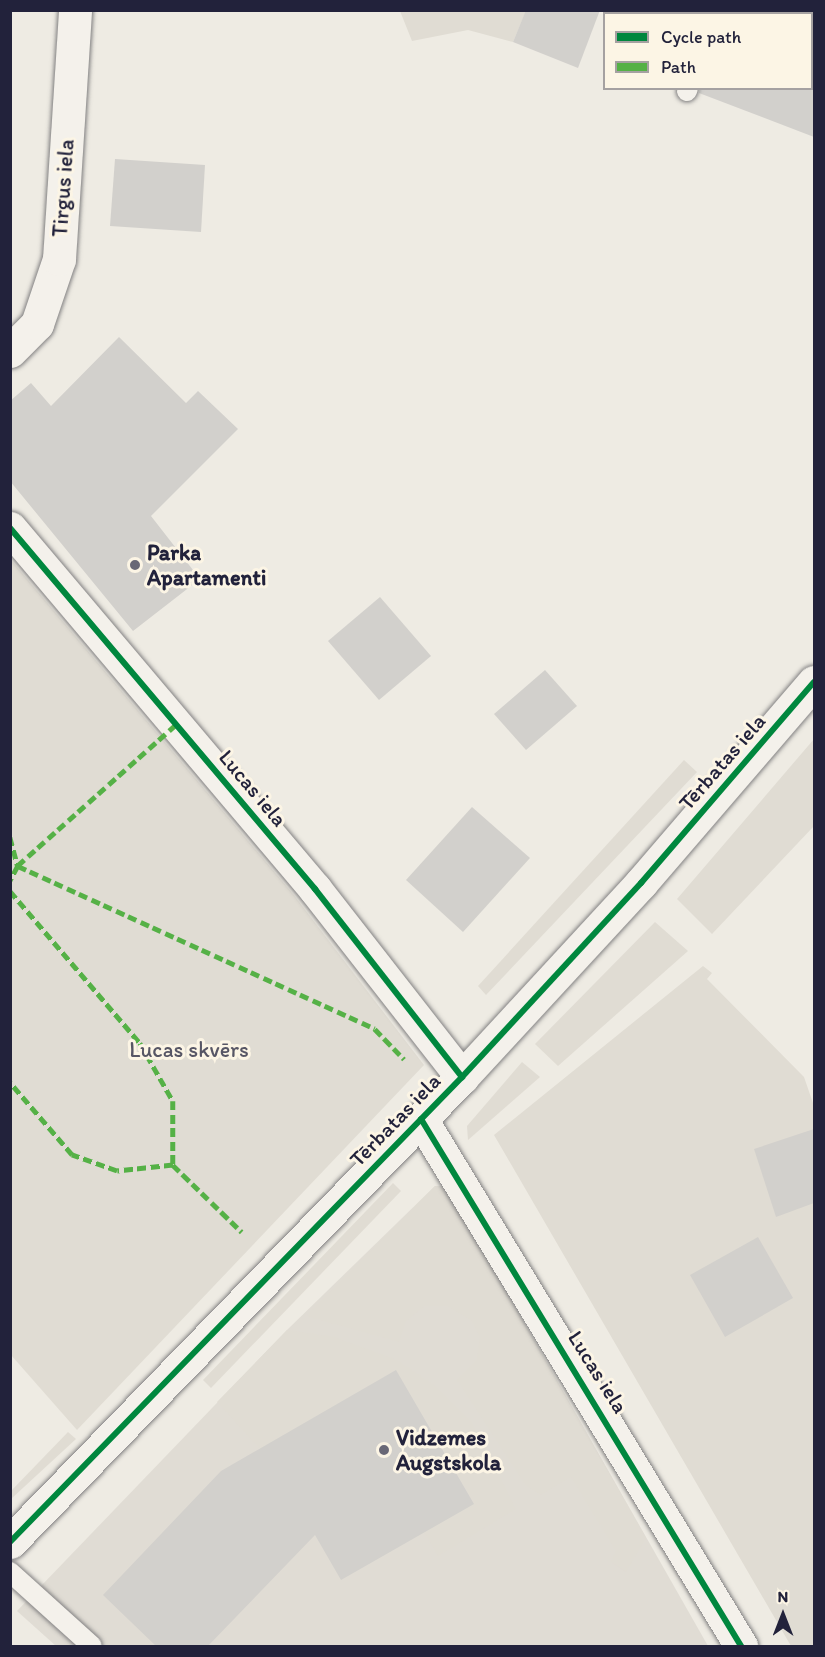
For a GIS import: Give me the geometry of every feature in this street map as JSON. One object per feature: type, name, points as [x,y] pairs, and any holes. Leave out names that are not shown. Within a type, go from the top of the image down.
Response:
[{"type":"street","name":"Tirgus iela","points":[[10,351],[37,324],[58,259],[75,10]]},
{"type":"street","name":"Lucas iela","points":[[10,528],[315,888],[462,1077]]},
{"type":"street","name":"Tērbatas iela","points":[[10,1542],[462,1077],[639,885],[814,682]]},
{"type":"street","name":"Lucas iela","points":[[421,1119],[741,1647]]},
{"type":"lane","points":[[10,1572],[92,1647]]},
{"type":"shaded area","name":"Vidzemes Augstskola","points":[[435,1186],[447,1187],[708,1646],[56,1646],[17,1611],[287,1330]]},
{"type":"green space","points":[[400,11],[526,11],[513,42],[468,30],[412,41]]},
{"type":"green space","name":"Lucas skvērs","points":[[11,560],[293,894],[424,1065],[77,1430],[11,1355]]},
{"type":"green space","points":[[814,739],[814,826],[712,934],[677,899]]},
{"type":"green space","points":[[684,760],[697,772],[486,995],[478,986]]},
{"type":"green space","points":[[655,922],[688,951],[558,1066],[535,1044]]},
{"type":"green space","points":[[703,966],[712,973],[707,979],[804,1077],[814,1106],[814,1646],[791,1646],[494,1135]]},
{"type":"green space","points":[[522,1062],[540,1077],[468,1140],[467,1126]]},
{"type":"green space","points":[[393,1183],[401,1191],[211,1388],[203,1380]]},
{"type":"green space","points":[[435,1186],[447,1187],[646,1538],[626,1572],[611,1562],[616,1551],[571,1477],[541,1495],[526,1486],[457,1380],[477,1360],[480,1338],[472,1321],[447,1306],[425,1306],[406,1321],[399,1342],[306,1316]]},
{"type":"green space","points":[[287,1330],[334,1337],[397,1360],[435,1386],[472,1423],[516,1509],[438,1556],[424,1532],[474,1503],[396,1370],[260,1449],[217,1402]]},
{"type":"green space","points":[[68,1432],[76,1439],[11,1499],[11,1491]]},
{"type":"building","points":[[526,10],[600,10],[578,68],[513,42]]},
{"type":"building","points":[[814,88],[814,137],[699,93],[700,90],[813,90]]},
{"type":"building","points":[[115,159],[205,165],[201,232],[110,226]]},
{"type":"building","points":[[119,337],[186,403],[198,391],[238,429],[151,516],[200,579],[133,631],[10,481],[10,401],[31,383],[51,406]]},
{"type":"building","points":[[380,597],[431,656],[379,700],[328,641]]},
{"type":"building","points":[[545,670],[577,706],[526,750],[494,714]]},
{"type":"building","points":[[472,807],[530,858],[463,932],[406,880]]},
{"type":"building","points":[[814,1129],[814,1203],[776,1217],[754,1149]]},
{"type":"building","points":[[758,1237],[793,1298],[725,1337],[690,1275]]},
{"type":"building","points":[[396,1370],[474,1504],[341,1580],[315,1535],[207,1647],[157,1647],[103,1595],[221,1471]]},
{"type":"marked path","points":[[176,725],[18,866],[375,1029],[404,1059]]},
{"type":"marked path","points":[[10,837],[18,866],[10,881]]},
{"type":"marked path","points":[[10,891],[140,1043],[173,1101],[173,1165],[117,1171],[72,1155],[10,1083]]},
{"type":"marked path","points":[[173,1165],[242,1232]]},
{"type":"cycle path","points":[[10,528],[315,889],[462,1077]]},
{"type":"cycle path","points":[[10,1542],[462,1077],[641,883],[814,682]]},
{"type":"cycle path","points":[[421,1119],[741,1646]]},
{"type":"place","name":"Parka Apartamenti","points":[[135,565]]},
{"type":"place","name":"Vidzemes Augstskola","points":[[384,1450]]}]
